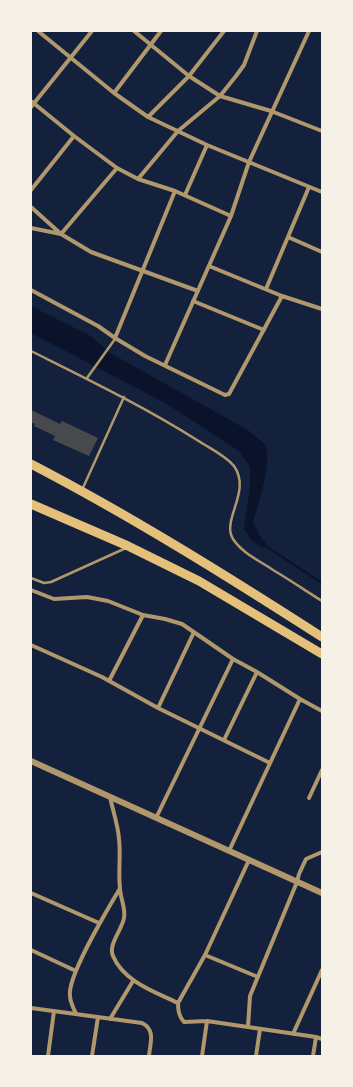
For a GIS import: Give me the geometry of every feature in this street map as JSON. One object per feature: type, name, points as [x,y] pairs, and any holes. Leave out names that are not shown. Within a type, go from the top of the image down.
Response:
[{"type":"highway","points":[[31,464],[130,517],[322,636]]},
{"type":"highway","points":[[31,504],[128,546],[199,581],[322,654]]},
{"type":"highway","points":[[260,597],[322,631]]},
{"type":"highway","points":[[264,620],[322,661]]},
{"type":"street","points":[[38,31],[114,93],[148,117],[207,145],[322,192]]},
{"type":"street","points":[[92,31],[32,104],[117,168],[138,179],[175,191],[231,216]]},
{"type":"street","points":[[134,31],[189,76],[220,96],[271,111],[322,131]]},
{"type":"street","points":[[114,93],[161,31]]},
{"type":"street","points":[[148,117],[189,76],[224,31]]},
{"type":"street","points":[[138,179],[178,131],[220,96],[244,65],[257,31]]},
{"type":"street","points":[[165,365],[231,216],[249,162],[271,111],[309,31]]},
{"type":"street","points":[[31,190],[74,136]]},
{"type":"street","points":[[185,195],[207,145]]},
{"type":"street","points":[[61,234],[117,168]]},
{"type":"street","points":[[266,289],[309,187]]},
{"type":"street","points":[[116,338],[175,191]]},
{"type":"street","points":[[31,207],[61,234],[91,252],[198,291]]},
{"type":"street","points":[[31,228],[61,234]]},
{"type":"street","points":[[288,237],[322,252]]},
{"type":"street","points":[[209,266],[282,296],[322,309]]},
{"type":"street","points":[[31,290],[98,326],[145,356],[227,395],[282,296]]},
{"type":"street","points":[[193,301],[264,330]]},
{"type":"street","points":[[31,590],[54,600],[87,597],[108,601],[143,615],[182,624],[233,659],[322,711]]},
{"type":"street","points":[[109,681],[143,615]]},
{"type":"street","points":[[158,708],[194,632]]},
{"type":"street","points":[[31,645],[109,681],[158,708],[270,763]]},
{"type":"street","points":[[156,818],[233,659]]},
{"type":"street","points":[[224,740],[256,672]]},
{"type":"street","points":[[229,851],[300,699]]},
{"type":"street","points":[[31,761],[322,893]]},
{"type":"street","points":[[309,798],[322,770]]},
{"type":"street","points":[[110,797],[119,840],[120,889],[124,918],[113,944],[112,955],[132,981],[178,1003]]},
{"type":"street","points":[[248,1027],[250,996],[299,874],[306,859],[322,852]]},
{"type":"street","points":[[249,860],[205,955],[178,1003],[180,1017],[184,1022],[207,1021],[316,1037],[322,1040]]},
{"type":"street","points":[[76,1014],[70,996],[70,988],[76,971],[99,923],[120,889]]},
{"type":"street","points":[[31,893],[99,923]]},
{"type":"street","points":[[31,950],[76,971]]},
{"type":"street","points":[[205,955],[258,977]]},
{"type":"street","points":[[293,1034],[322,970]]},
{"type":"street","points":[[110,1019],[132,981]]},
{"type":"street","points":[[31,1008],[142,1023],[148,1026],[151,1031],[149,1056]]},
{"type":"street","points":[[48,1056],[54,1011]]},
{"type":"street","points":[[92,1056],[98,1017]]},
{"type":"street","points":[[202,1056],[207,1021]]},
{"type":"street","points":[[256,1056],[260,1029]]},
{"type":"street","points":[[313,1056],[316,1037]]},
{"type":"lane","points":[[87,378],[116,338]]},
{"type":"lane","points":[[31,351],[124,397],[168,422],[229,460],[238,474],[240,481],[239,494],[230,530],[232,538],[243,550],[322,601]]},
{"type":"lane","points":[[82,490],[124,397]]},
{"type":"lane","points":[[31,578],[44,583],[51,582],[128,546]]},
{"type":"water","points":[[31,306],[91,336],[110,353],[248,430],[265,445],[267,451],[266,471],[253,522],[259,535],[266,543],[263,548],[252,541],[244,529],[250,487],[250,467],[239,451],[167,404],[31,333]]},
{"type":"building","points":[[31,410],[60,424],[62,421],[98,438],[89,456],[53,440],[55,436],[34,426],[35,424],[31,422]]},
{"type":"waterway","points":[[264,545],[322,583]]}]
